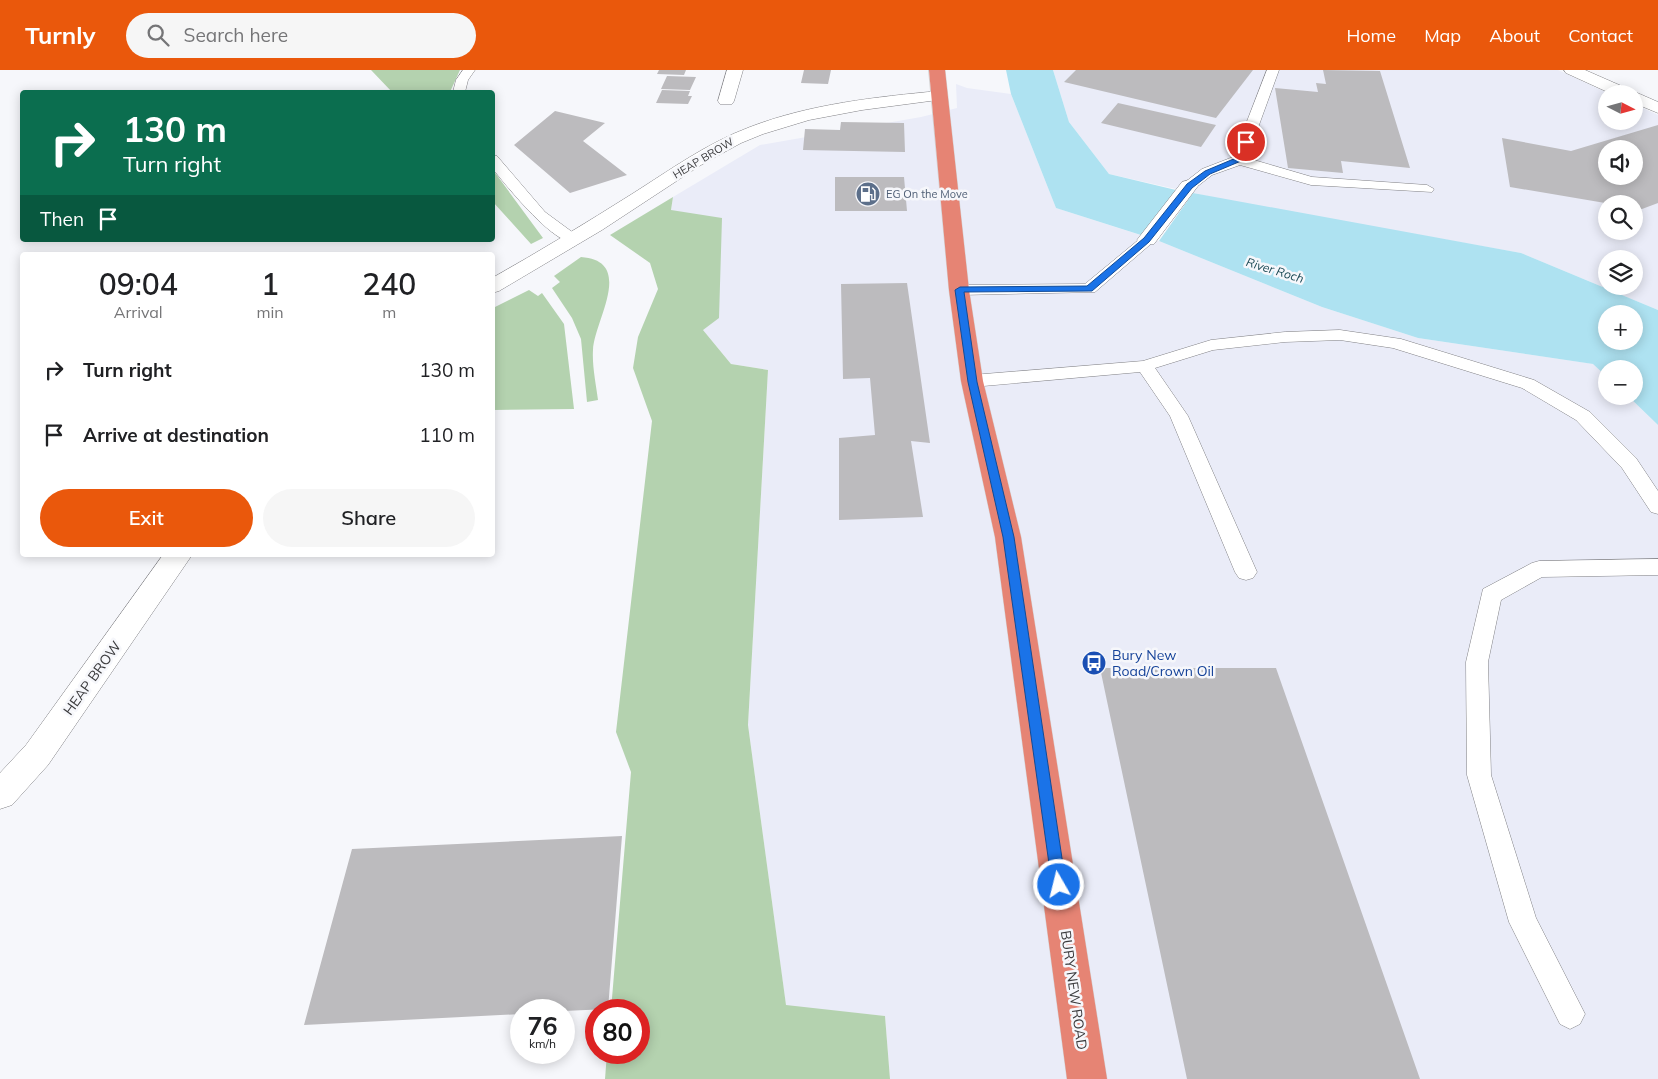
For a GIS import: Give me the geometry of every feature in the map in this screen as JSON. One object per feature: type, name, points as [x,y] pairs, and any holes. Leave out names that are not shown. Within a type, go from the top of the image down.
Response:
[{"type":"highway","name":"BURY NEW ROAD","points":[[937,70],[960,290],[972,382],[1008,537],[1087,1079]]},
{"type":"street","points":[[726,101],[735,70]]},
{"type":"street","points":[[1572,70],[1606,85]]},
{"type":"street","name":"HEAP BROW","points":[[495,285],[574,240],[706,154],[736,138],[803,117],[874,104],[939,96]]},
{"type":"street","points":[[1643,101],[1658,108]]},
{"type":"street","points":[[1146,240],[1189,186]]},
{"type":"street","name":"HEAP BROW","points":[[0,795],[37,755],[177,557]]},
{"type":"lane","points":[[460,90],[462,80],[469,70]]},
{"type":"lane","points":[[1239,160],[1272,70]]},
{"type":"lane","points":[[1189,186],[1207,172],[1239,160],[1311,181],[1427,189]]},
{"type":"lane","points":[[495,162],[540,215],[574,240]]},
{"type":"lane","points":[[960,290],[1089,289],[1146,240]]},
{"type":"lane","points":[[972,382],[1145,366],[1210,345],[1285,337],[1340,335],[1395,343],[1528,384],[1583,416],[1629,463],[1658,507]]},
{"type":"lane","points":[[1145,366],[1179,416],[1246,572]]},
{"type":"lane","points":[[1570,1014],[1523,922],[1479,775],[1477,662],[1491,595],[1539,569],[1658,567]]},
{"type":"shaded area","points":[[1053,70],[1558,70],[1598,88],[1598,130],[1643,130],[1643,108],[1658,115],[1658,310],[1622,295],[1643,295],[1643,250],[1598,250],[1598,285],[1521,253],[1234,202],[1109,174],[1069,122]]},
{"type":"shaded area","points":[[956,84],[967,88],[1011,94],[1056,208],[1159,241],[1322,307],[1418,338],[1594,364],[1598,368],[1598,405],[1637,405],[1658,425],[1658,1079],[890,1079],[885,1016],[786,1006],[748,725],[768,370],[731,364],[703,330],[671,210],[673,197],[760,145],[921,117],[957,108]]},
{"type":"green space","points":[[371,70],[460,70],[451,90],[390,90]]},
{"type":"green space","points":[[495,173],[543,238],[531,244],[495,204]]},
{"type":"green space","points":[[673,197],[671,210],[722,218],[719,318],[703,330],[731,364],[768,370],[748,725],[786,1005],[885,1016],[890,1079],[605,1079],[606,1064],[650,1064],[650,999],[612,999],[631,772],[616,732],[652,421],[633,368],[638,337],[658,289],[650,263],[610,235]]},
{"type":"green space","points":[[581,257],[597,261],[606,269],[609,281],[608,294],[593,350],[598,400],[587,402],[581,339],[572,318],[552,288],[560,282],[554,276]]},
{"type":"green space","points":[[529,290],[538,296],[542,293],[564,324],[574,409],[495,410],[495,307]]},
{"type":"water","points":[[1006,70],[1053,70],[1069,122],[1109,174],[1180,191],[1144,236],[1056,208],[1011,94]]},
{"type":"water","name":"River Roch","points":[[1193,193],[1521,253],[1598,285],[1598,295],[1622,295],[1658,310],[1658,425],[1637,405],[1643,405],[1643,360],[1598,360],[1598,369],[1593,364],[1418,338],[1322,307],[1159,241]]},
{"type":"building","points":[[659,70],[686,70],[684,75],[657,74]]},
{"type":"building","points":[[804,70],[831,70],[828,84],[801,83]]},
{"type":"building","points":[[1076,70],[1253,70],[1216,118],[1064,82]]},
{"type":"building","points":[[1323,70],[1380,71],[1410,168],[1341,161],[1343,173],[1288,168],[1275,88],[1318,92],[1316,83],[1326,84]]},
{"type":"building","points":[[667,76],[696,77],[690,90],[661,89]]},
{"type":"building","points":[[662,90],[690,91],[688,96],[692,96],[688,104],[656,103]]},
{"type":"building","points":[[1118,103],[1216,125],[1201,147],[1101,123]]},
{"type":"building","points":[[555,111],[605,123],[583,141],[627,175],[570,193],[514,145]]},
{"type":"building","points":[[841,122],[904,123],[905,152],[803,150],[805,129],[840,130]]},
{"type":"building","points":[[1658,125],[1658,203],[1643,209],[1643,195],[1598,195],[1598,202],[1510,187],[1502,138],[1571,151],[1598,143],[1598,185],[1643,185],[1643,140],[1608,140]]},
{"type":"building","points":[[835,177],[904,177],[907,211],[835,211]]},
{"type":"building","points":[[907,283],[930,443],[911,441],[923,517],[839,520],[839,438],[875,435],[870,378],[843,379],[841,284]]},
{"type":"building","points":[[1100,668],[1276,668],[1420,1079],[1187,1079]]},
{"type":"building","points":[[622,836],[609,999],[585,999],[585,1010],[575,1010],[575,999],[510,999],[510,1015],[304,1025],[352,849]]},
{"type":"place","name":"EG On the Move","points":[[868,194]]},
{"type":"place","name":"Bury New Road/Crown Oil","points":[[1094,663]]},
{"type":"route","points":[[1059,885],[1008,537],[972,382],[960,290],[1089,289],[1146,240],[1189,186],[1207,172],[1239,160],[1246,142]]}]
